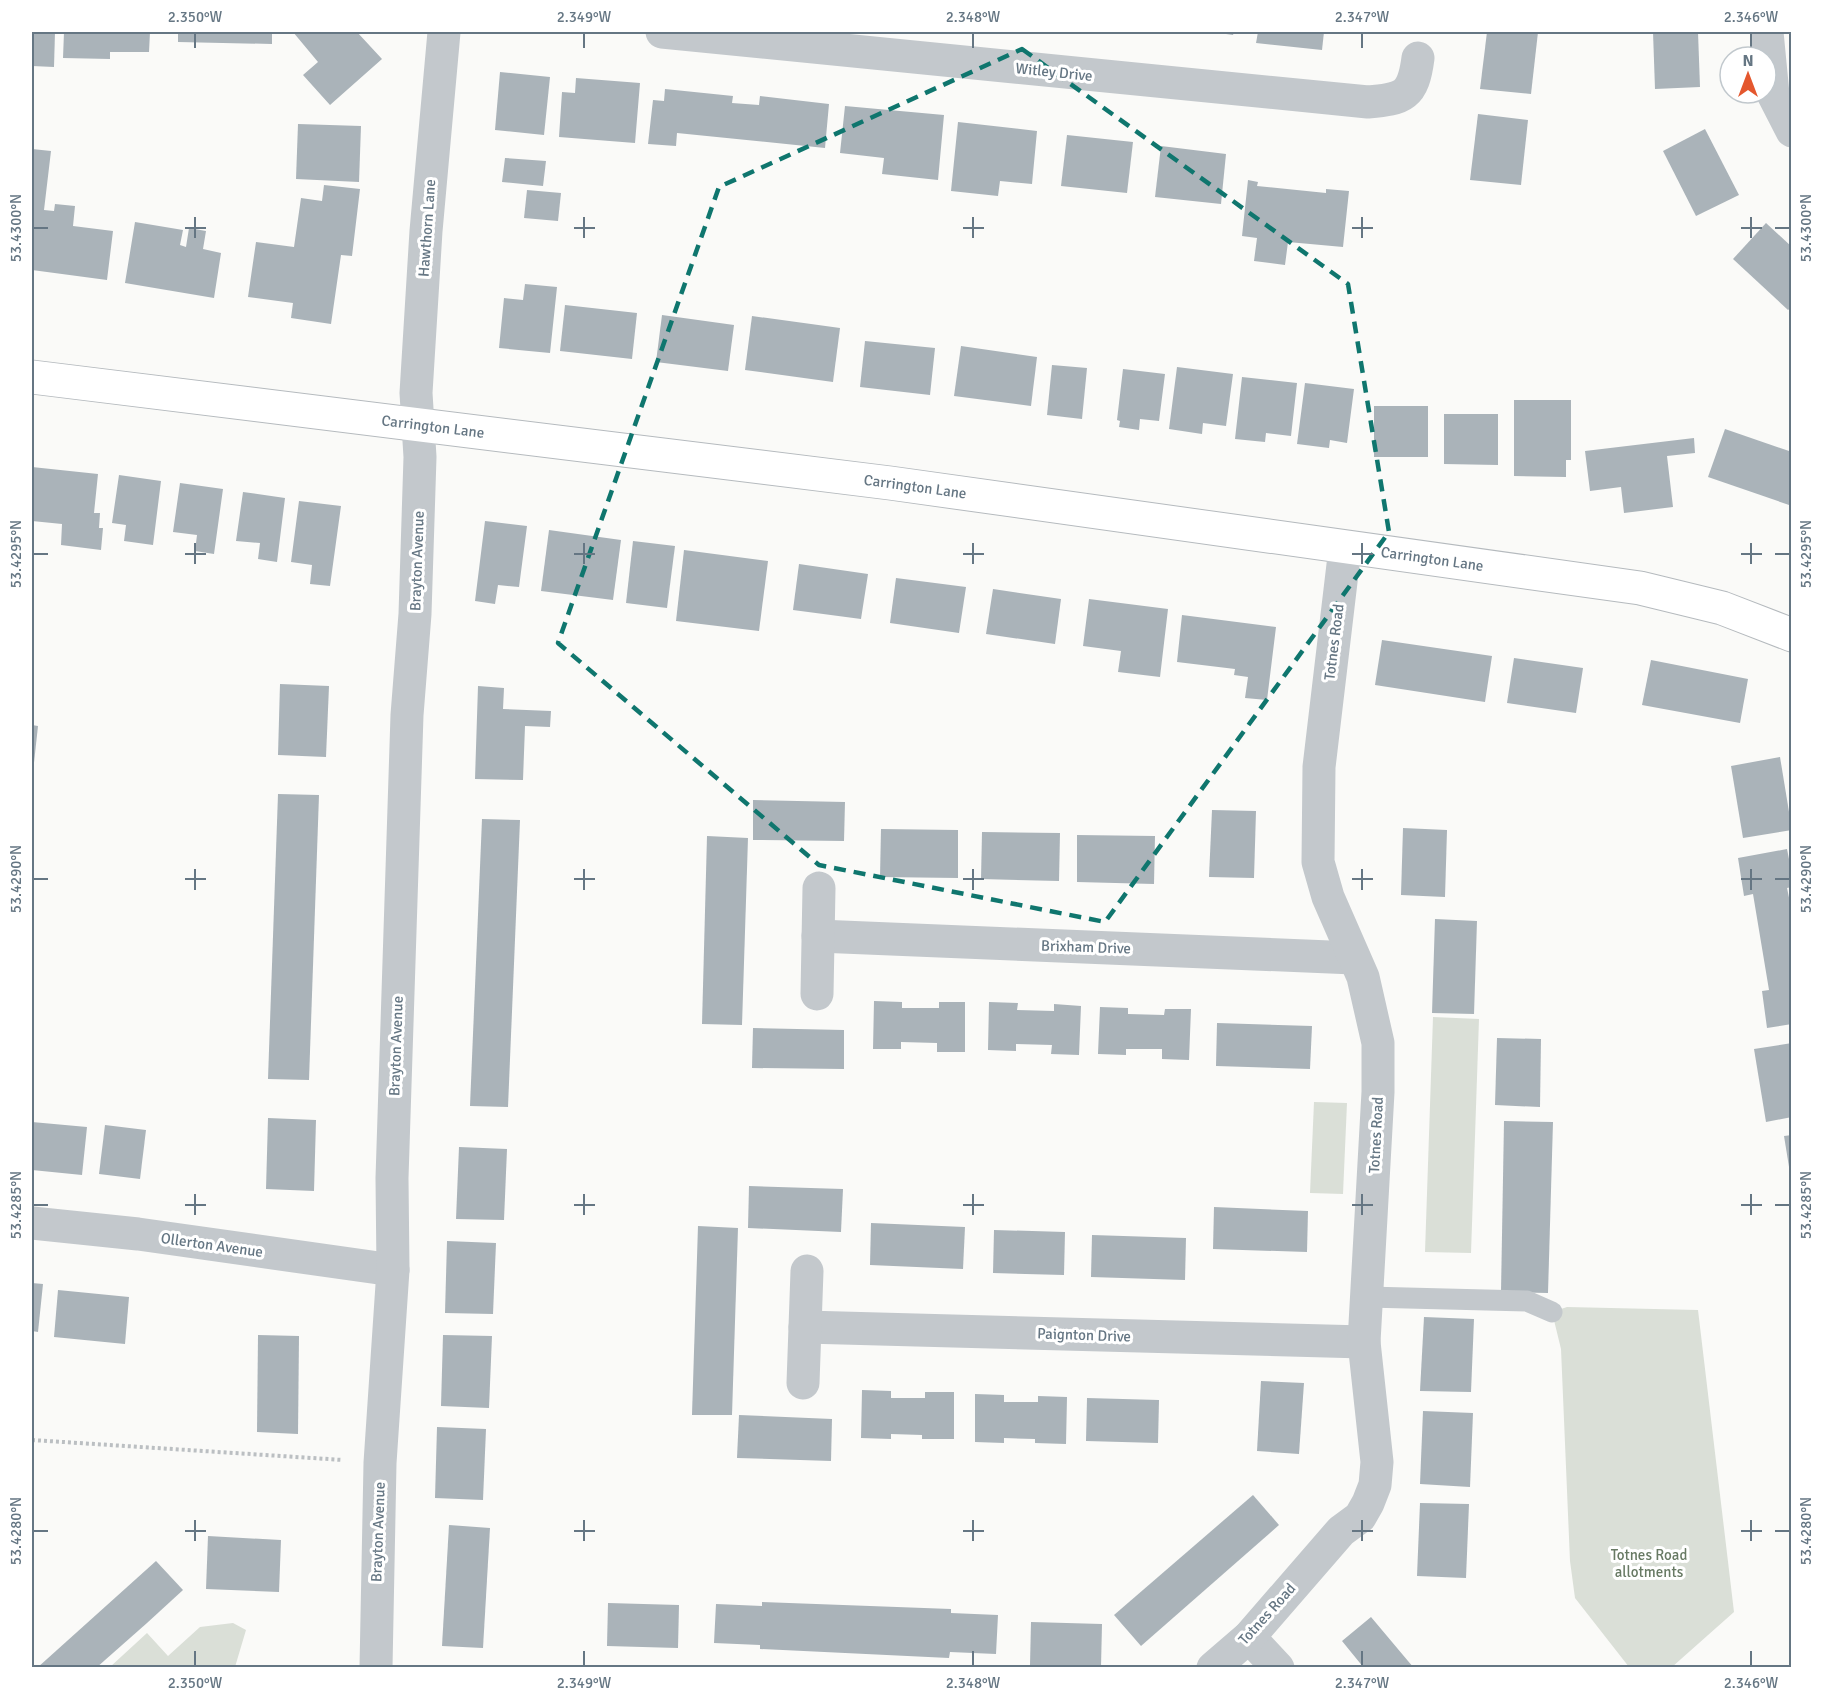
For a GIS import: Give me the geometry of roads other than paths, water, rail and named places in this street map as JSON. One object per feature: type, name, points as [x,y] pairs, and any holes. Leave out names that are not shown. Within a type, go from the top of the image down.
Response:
[{"type":"main road","name":"Carrington Lane","points":[[32,377],[890,483],[1640,588],[1722,608],[1791,634]]},
{"type":"street","name":"Hawthorn Lane","points":[[418,425],[416,393],[426,231],[444,32]]},
{"type":"street","name":"Witley Drive","points":[[662,32],[1368,102],[1394,100],[1407,94],[1415,79],[1418,58]]},
{"type":"street","points":[[1767,32],[1773,94],[1791,131]]},
{"type":"street","name":"Brayton Avenue","points":[[376,1668],[380,1463],[393,1270],[392,1178],[407,715],[415,614],[420,457],[418,425]]},
{"type":"street","name":"Totnes Road","points":[[1213,1668],[1249,1637],[1341,1531],[1360,1517],[1372,1494],[1377,1462],[1364,1342],[1378,1092],[1378,1043],[1362,977],[1328,897],[1318,862],[1317,812],[1345,548]]},
{"type":"street","points":[[817,994],[819,888]]},
{"type":"street","name":"Brixham Drive","points":[[818,936],[1354,958]]},
{"type":"street","name":"Ollerton Avenue","points":[[32,1223],[138,1234],[393,1270]]},
{"type":"street","points":[[803,1383],[807,1271]]},
{"type":"street","name":"Paignton Drive","points":[[805,1327],[1364,1342]]},
{"type":"street","points":[[1249,1637],[1278,1668]]},
{"type":"lane","points":[[1367,1297],[1527,1301],[1552,1312]]},
{"type":"park label","name":"Totnes Road allotments","points":[[1649,1564]]}]
